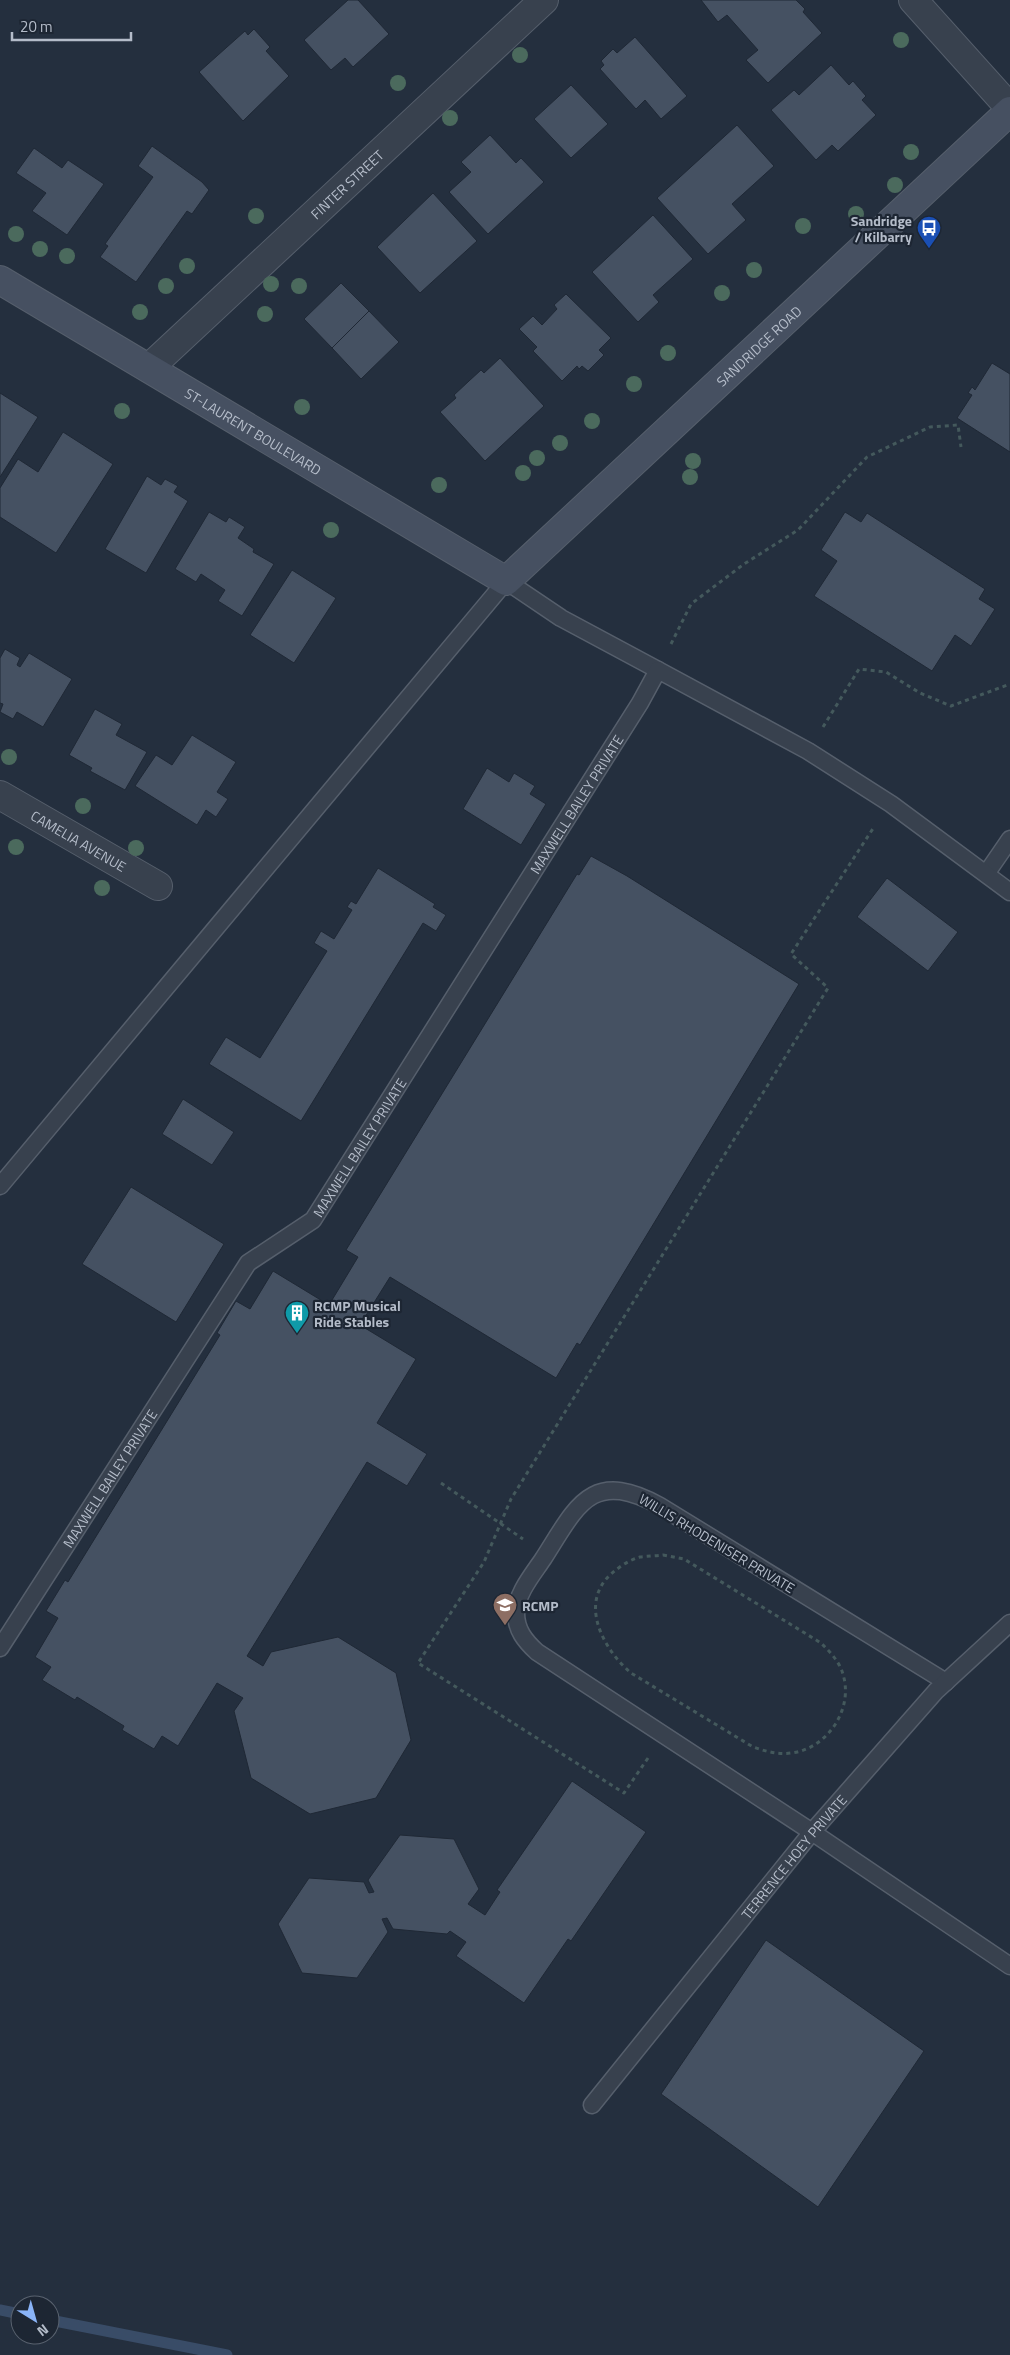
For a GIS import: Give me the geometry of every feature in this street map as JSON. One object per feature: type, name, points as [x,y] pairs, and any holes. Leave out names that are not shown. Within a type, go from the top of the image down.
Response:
[{"type":"street","name":"FINTER STREET","points":[[149,368],[544,0]]},
{"type":"street","points":[[913,0],[1010,110]]},
{"type":"street","name":"SANDRIDGE ROAD","points":[[506,581],[1010,110]]},
{"type":"street","name":"ST-LAURENT BOULEVARD","points":[[0,280],[506,581]]},
{"type":"street","name":"CAMELIA AVENUE","points":[[0,795],[158,886]]},
{"type":"lane","points":[[0,1186],[506,581],[561,618],[808,751],[891,804],[1010,892]]},
{"type":"lane","name":"MAXWELL BAILEY PRIVATE","points":[[0,1648],[248,1263],[313,1220],[640,703],[658,670]]},
{"type":"lane","points":[[986,874],[1010,839]]},
{"type":"lane","name":"WILLIS RHODENISER PRIVATE","points":[[946,1682],[660,1506],[627,1491],[610,1491],[584,1500],[575,1509],[524,1588],[516,1611],[518,1626],[525,1641],[537,1652],[812,1832],[1010,1966]]},
{"type":"lane","name":"TERRENCE HOEY PRIVATE","points":[[592,2105],[812,1832],[946,1682],[1010,1623]]},
{"type":"path","points":[[658,670],[691,604],[744,564],[798,530],[867,457],[930,426],[958,425],[961,447]]},
{"type":"path","points":[[808,751],[859,669],[886,672],[920,693],[951,706],[1010,684]]},
{"type":"path","points":[[664,1736],[624,1793],[418,1663],[484,1562],[511,1499],[828,988],[791,954],[866,837],[891,804]]},
{"type":"path","points":[[441,1483],[546,1555]]},
{"type":"path","points":[[663,1555],[684,1559],[821,1643],[833,1654],[844,1676],[846,1692],[843,1709],[822,1741],[805,1750],[791,1753],[771,1753],[753,1747],[631,1673],[619,1663],[600,1635],[595,1614],[598,1595],[604,1580],[619,1566],[640,1557],[663,1555]]},
{"type":"building","points":[[348,0],[358,0],[389,34],[353,67],[345,58],[331,70],[304,40]]},
{"type":"building","points":[[701,0],[796,0],[805,9],[803,12],[822,33],[768,83],[746,60],[758,50],[727,15],[718,22]]},
{"type":"building","points":[[254,29],[270,47],[266,51],[289,76],[243,121],[199,72],[245,31],[248,35]]},
{"type":"building","points":[[635,37],[687,96],[661,119],[645,100],[636,109],[600,69],[604,65],[601,61],[613,49],[617,53]]},
{"type":"building","points":[[831,65],[849,85],[853,81],[866,96],[862,100],[876,115],[838,151],[832,145],[816,160],[771,110],[794,90],[799,95]]},
{"type":"building","points":[[571,85],[608,124],[571,158],[534,119]]},
{"type":"building","points":[[737,125],[774,166],[732,204],[746,220],[708,254],[657,198]]},
{"type":"building","points":[[490,135],[516,163],[521,158],[544,182],[488,234],[449,192],[471,172],[461,162]]},
{"type":"building","points":[[152,146],[202,182],[209,190],[192,214],[187,211],[136,282],[100,257],[108,246],[105,244],[153,177],[138,166]]},
{"type":"building","points":[[34,148],[62,168],[68,160],[104,184],[67,235],[32,211],[46,193],[16,173]]},
{"type":"building","points":[[433,193],[477,241],[420,293],[377,247]]},
{"type":"building","points":[[653,215],[693,259],[653,295],[659,302],[638,322],[592,272]]},
{"type":"building","points":[[341,283],[369,311],[332,348],[304,319]]},
{"type":"building","points":[[566,294],[611,338],[599,350],[604,355],[588,371],[582,366],[579,369],[577,366],[562,381],[533,351],[537,347],[519,329],[533,316],[542,325],[557,309],[554,305]]},
{"type":"building","points":[[369,311],[399,342],[361,379],[332,348]]},
{"type":"building","points":[[500,358],[544,406],[485,461],[440,412],[456,398],[454,395],[481,370],[484,373]]},
{"type":"building","points":[[992,363],[1010,374],[1010,452],[957,418],[972,395],[968,393],[972,387],[975,390]]},
{"type":"building","points":[[0,393],[38,417],[0,477]]},
{"type":"building","points":[[63,432],[113,464],[56,553],[0,517],[0,488],[18,459],[38,472]]},
{"type":"building","points":[[147,476],[161,485],[165,479],[178,486],[174,492],[188,501],[146,573],[105,549]]},
{"type":"building","points":[[209,512],[226,522],[229,517],[245,527],[238,538],[254,549],[253,552],[274,564],[242,616],[218,601],[225,590],[201,574],[196,582],[175,569]]},
{"type":"building","points":[[845,512],[861,522],[867,513],[985,589],[979,599],[995,609],[971,646],[955,635],[932,671],[814,596],[837,561],[821,550]]},
{"type":"building","points":[[292,570],[336,598],[294,663],[250,635]]},
{"type":"building","points":[[5,649],[20,658],[17,665],[20,667],[29,653],[72,679],[43,727],[17,712],[13,719],[0,712],[3,704],[0,703],[0,658]]},
{"type":"building","points":[[95,709],[122,724],[116,735],[147,752],[125,790],[90,771],[92,768],[69,755]]},
{"type":"building","points":[[192,735],[236,762],[217,792],[228,799],[216,817],[206,810],[197,825],[135,786],[156,755],[172,765]]},
{"type":"building","points":[[487,768],[509,782],[514,773],[535,786],[530,794],[546,804],[521,845],[463,809]]},
{"type":"building","name":"RCMP Musical Ride Stables","points":[[591,856],[627,876],[799,984],[580,1345],[577,1343],[556,1378],[390,1277],[360,1325],[416,1359],[377,1423],[427,1454],[407,1486],[367,1462],[247,1656],[263,1666],[271,1652],[338,1637],[396,1673],[411,1740],[376,1798],[310,1814],[251,1778],[234,1711],[243,1698],[217,1683],[178,1746],[162,1736],[154,1749],[122,1730],[124,1726],[77,1697],[75,1700],[42,1680],[51,1667],[35,1657],[58,1618],[46,1611],[65,1580],[68,1582],[220,1335],[217,1333],[236,1301],[250,1309],[273,1271],[329,1305],[358,1257],[346,1250],[577,874],[579,875]]},
{"type":"building","points":[[378,868],[435,904],[433,907],[446,915],[436,931],[423,923],[301,1121],[209,1064],[226,1037],[260,1058],[327,951],[314,943],[321,931],[334,939],[352,910],[347,907],[351,901],[356,904]]},
{"type":"building","points":[[887,878],[958,932],[928,971],[857,917]]},
{"type":"building","points":[[183,1099],[234,1132],[212,1165],[162,1134]]},
{"type":"building","points":[[131,1187],[224,1244],[176,1322],[82,1264]]},
{"type":"building","points":[[572,1781],[646,1832],[571,1941],[568,1939],[524,2003],[456,1956],[466,1942],[450,1931],[447,1934],[393,1929],[387,1918],[382,1919],[388,1932],[357,1978],[302,1973],[278,1924],[309,1878],[364,1882],[369,1893],[374,1892],[368,1880],[400,1835],[454,1839],[479,1889],[468,1904],[485,1915],[500,1892],[497,1890]]},
{"type":"building","points":[[766,1940],[924,2051],[818,2207],[661,2094]]},
{"type":"waterway","points":[[0,2310],[10,2312]]},
{"type":"waterway","points":[[60,2322],[227,2355]]},
{"type":"place","name":"Sandridge / Kilbarry","points":[[929,249]]},
{"type":"place","name":"RCMP Musical Ride Stables","points":[[297,1334]]},
{"type":"place","name":"RCMP","points":[[505,1626]]}]
